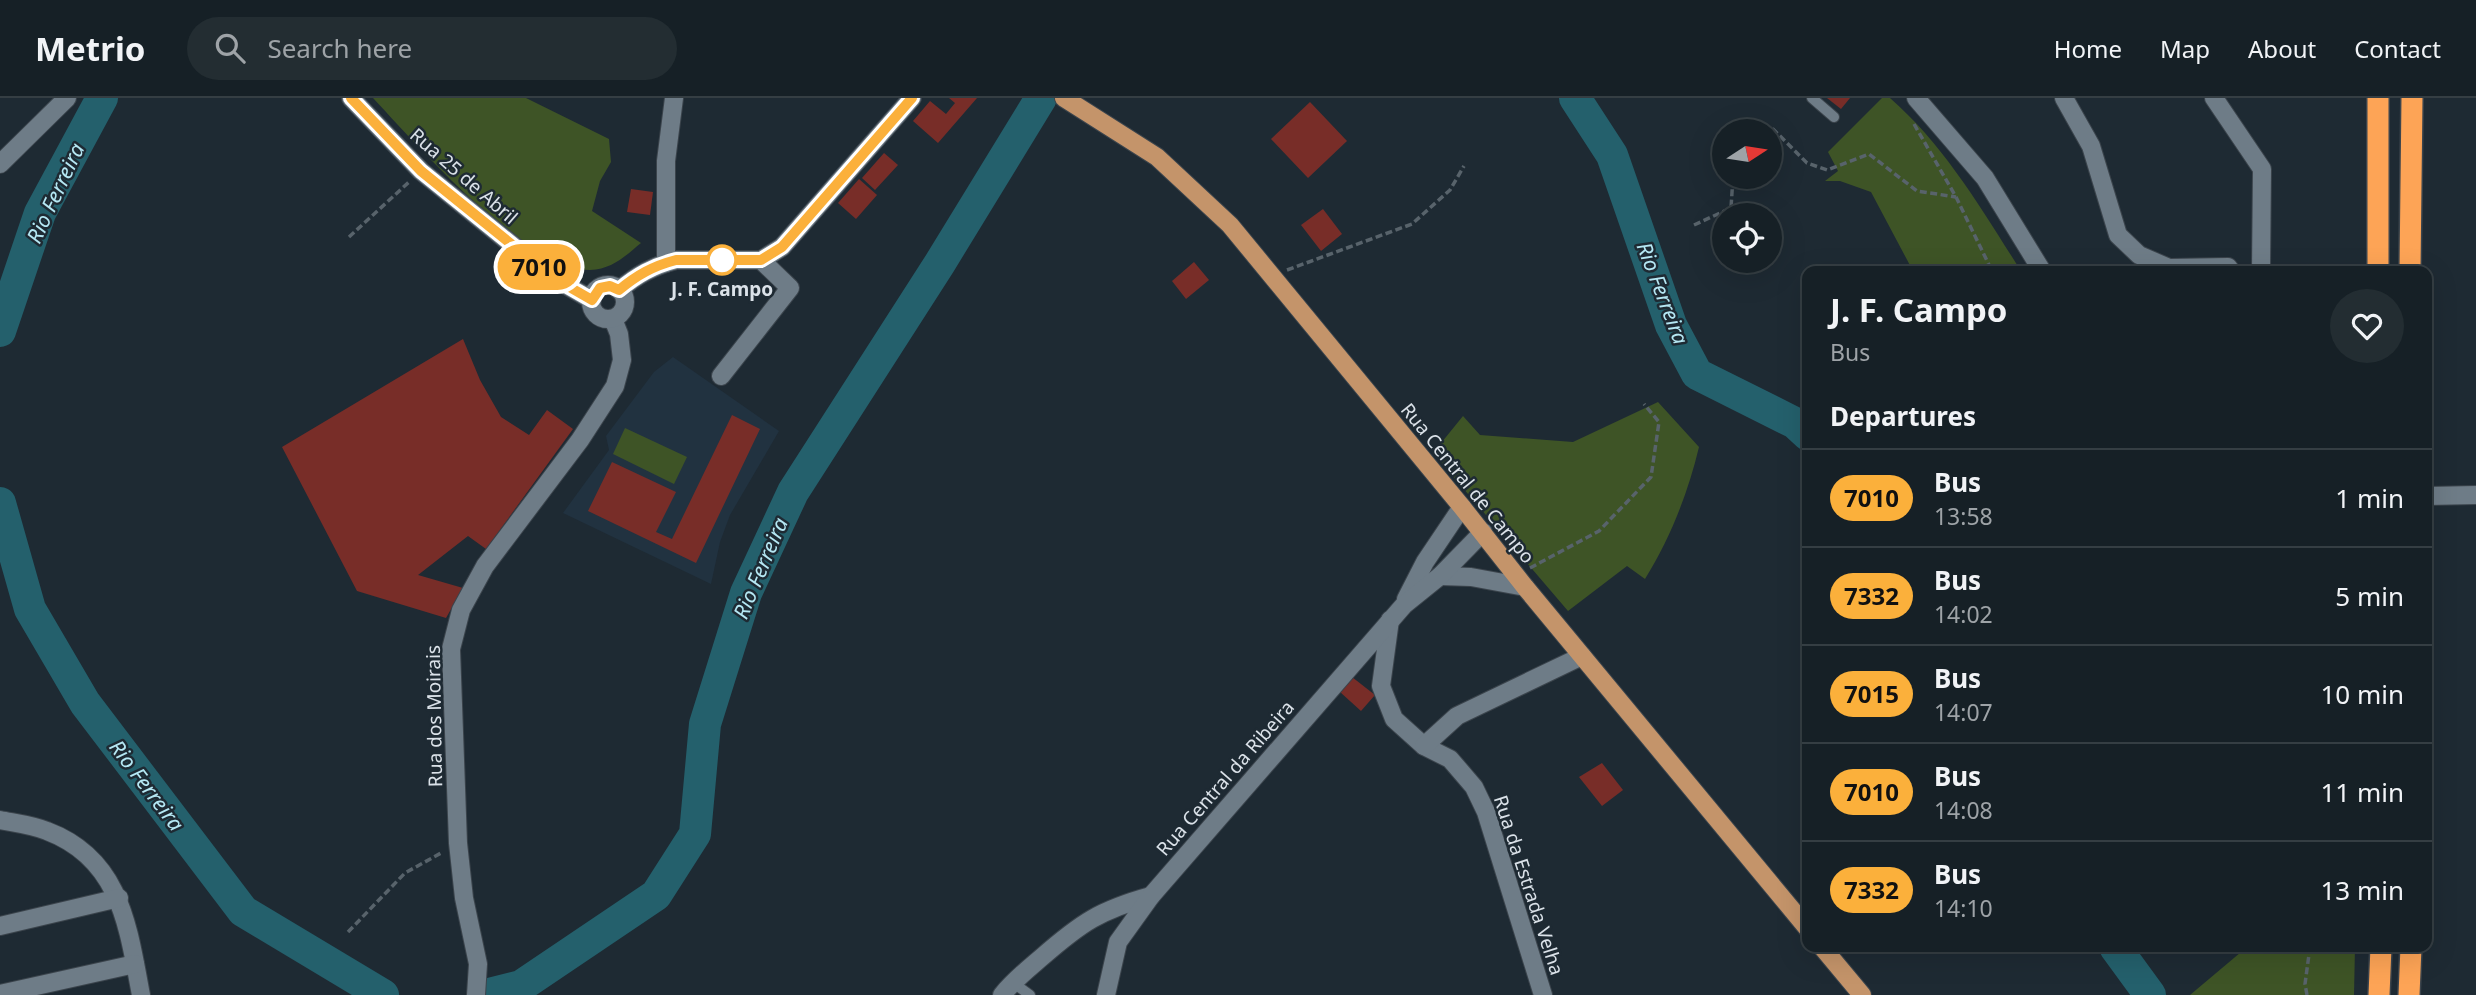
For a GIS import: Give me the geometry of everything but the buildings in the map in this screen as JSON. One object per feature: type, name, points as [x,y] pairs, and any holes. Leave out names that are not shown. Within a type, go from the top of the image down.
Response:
[{"type":"highway","points":[[2378,98],[2378,266]]},
{"type":"highway","points":[[2410,266],[2412,98]]},
{"type":"highway","points":[[2379,995],[2381,952]]},
{"type":"highway","points":[[2410,995],[2412,952]]},
{"type":"main road","name":"Rua Central de Campo","points":[[1064,98],[1084,108],[1157,157],[1230,225],[1483,532],[1520,582],[1802,922]]},
{"type":"main road","points":[[1826,952],[1862,995]]},
{"type":"street","points":[[0,164],[67,98]]},
{"type":"street","name":"Rua 25 de Abril","points":[[351,98],[421,171],[552,277],[592,300]]},
{"type":"street","points":[[666,263],[666,161],[674,98]]},
{"type":"street","points":[[619,290],[650,267],[676,260],[761,260],[782,247],[912,98]]},
{"type":"street","points":[[1916,98],[1985,178],[2039,266]]},
{"type":"street","points":[[2064,98],[2091,146],[2118,235],[2139,255],[2164,266]]},
{"type":"street","points":[[2214,98],[2262,169],[2261,266]]},
{"type":"street","points":[[721,376],[790,288],[761,260]]},
{"type":"street","points":[[610,286],[619,290],[625,303],[621,313],[613,318],[597,315],[592,300],[600,288],[610,286]]},
{"type":"street","name":"Rua dos Moirais","points":[[476,995],[478,964],[464,898],[458,843],[451,649],[461,610],[485,566],[580,440],[615,386],[622,360],[619,334],[613,318]]},
{"type":"street","points":[[2432,496],[2475,495]]},
{"type":"street","name":"Rua Central da Ribeira","points":[[1404,605],[1425,562],[1462,507]]},
{"type":"street","name":"Rua Central da Ribeira","points":[[1106,995],[1118,942],[1151,896],[1390,620],[1440,576],[1483,532]]},
{"type":"street","points":[[1440,576],[1520,582]]},
{"type":"street","name":"Rua da Estrada Velha","points":[[1390,620],[1381,686],[1394,719],[1424,746],[1450,759],[1474,787],[1543,995]]},
{"type":"street","points":[[1424,746],[1457,716],[1582,656]]},
{"type":"street","points":[[0,820],[47,831],[80,848],[103,870],[119,898],[141,995]]},
{"type":"street","points":[[1007,989],[1079,925],[1115,906],[1151,896]]},
{"type":"street","points":[[0,926],[119,898]]},
{"type":"street","points":[[0,994],[135,964]]},
{"type":"lane","points":[[1812,98],[1835,117]]},
{"type":"lane","points":[[1007,989],[1030,995]]},
{"type":"path","points":[[1913,122],[1956,197],[1990,266]]},
{"type":"path","points":[[1782,138],[1807,163],[1827,170],[1869,154],[1917,191],[1956,197]]},
{"type":"path","points":[[1272,275],[1412,225],[1450,190],[1465,166]]},
{"type":"path","points":[[349,237],[421,171]]},
{"type":"path","points":[[1694,225],[1731,208],[1732,189]]},
{"type":"path","points":[[1520,582],[1599,531],[1651,477],[1659,422],[1644,404]]},
{"type":"path","points":[[348,932],[405,873],[458,843]]},
{"type":"path","points":[[2307,995],[2305,984],[2309,952]]},
{"type":"shaded area","points":[[673,357],[779,431],[730,515],[720,542],[711,584],[563,513],[609,450],[606,436],[654,372]]},
{"type":"green space","points":[[373,98],[526,98],[609,139],[611,162],[600,181],[592,211],[641,243],[612,264],[590,270],[564,264],[535,250],[505,228],[444,173]]},
{"type":"green space","points":[[1882,98],[1890,98],[1945,158],[2018,266],[1910,266],[1871,192],[1840,181],[1825,181],[1838,171],[1828,152]]},
{"type":"green space","points":[[1658,402],[1699,447],[1684,498],[1670,532],[1645,579],[1627,566],[1568,611],[1433,453],[1463,416],[1480,435],[1573,442]]},
{"type":"green space","points":[[625,428],[687,457],[674,484],[613,454]]},
{"type":"green space","points":[[2241,952],[2355,952],[2354,995],[2190,995]]},
{"type":"waterway","name":"Rio Ferreira","points":[[0,331],[40,213],[102,98]]},
{"type":"waterway","name":"Rio Ferreira","points":[[485,995],[521,986],[656,895],[695,834],[705,724],[746,593],[793,492],[940,263],[1041,98]]},
{"type":"waterway","name":"Rio Ferreira","points":[[1575,98],[1612,155],[1671,325],[1697,374],[1795,423],[1802,429]]},
{"type":"waterway","name":"Rio Ferreira","points":[[0,503],[30,609],[85,703],[243,911],[383,995]]},
{"type":"waterway","name":"Rio Ferreira","points":[[2119,952],[2150,995]]},
{"type":"bus line","name":"7010","points":[[351,98],[421,171],[552,277],[592,300],[600,288],[610,286],[619,290],[650,267],[676,260],[761,260],[782,247],[912,98]]},
{"type":"place","name":"J. F. Campo","points":[[722,260]]}]
